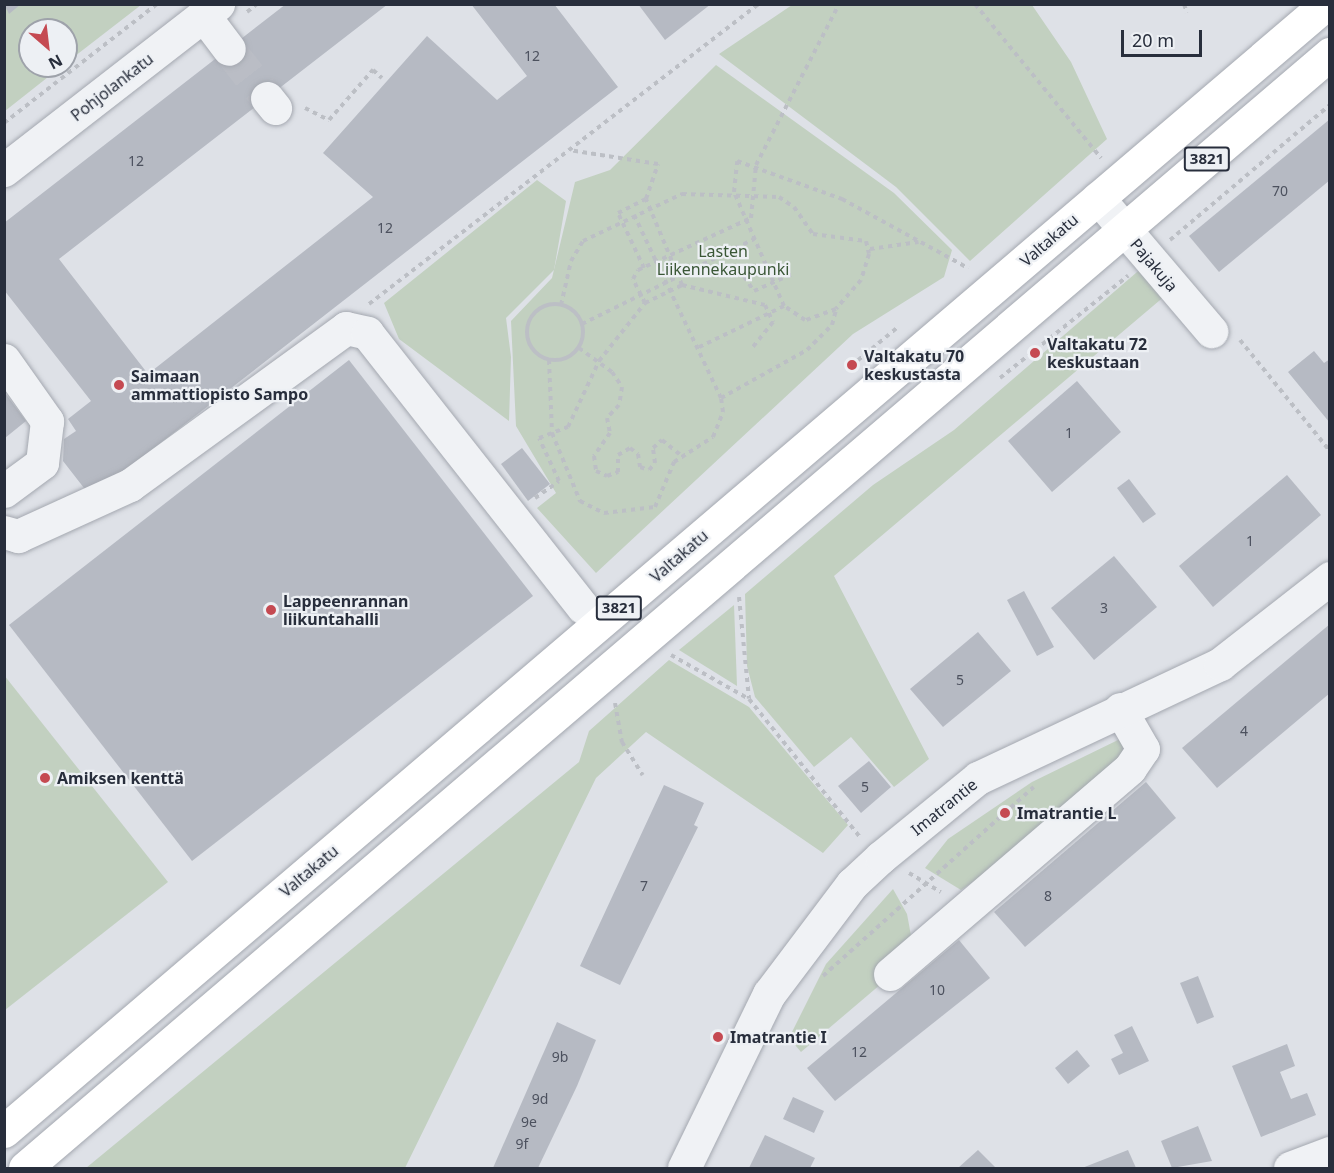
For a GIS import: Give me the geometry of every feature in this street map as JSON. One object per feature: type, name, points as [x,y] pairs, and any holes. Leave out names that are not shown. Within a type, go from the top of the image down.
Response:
[{"type":"main road","name":"Valtakatu","points":[[4,1131],[1326,4]]},
{"type":"main road","name":"3821","points":[[25,1168],[1329,54]]},
{"type":"street","points":[[211,10],[229,49]]},
{"type":"street","name":"Pohjolankatu","points":[[4,170],[211,10]]},
{"type":"street","name":"Pajakuja","points":[[1098,198],[1211,331]]},
{"type":"street","points":[[4,532],[18,536],[130,486],[346,328],[367,333],[583,607]]},
{"type":"street","points":[[4,360],[47,421],[42,463],[4,491]]},
{"type":"street","name":"Imatrantie","points":[[684,1168],[769,994],[852,884],[978,778],[1120,709],[1220,664],[1329,578]]},
{"type":"street","points":[[890,974],[1130,768],[1143,749],[1120,709]]},
{"type":"street","points":[[1290,1168],[1329,1153]]},
{"type":"path","points":[[4,123],[157,4]]},
{"type":"path","points":[[367,333],[361,310],[758,4]]},
{"type":"path","points":[[645,303],[633,279],[644,268],[746,220],[755,210],[756,165],[839,4]]},
{"type":"path","points":[[1184,4],[1187,14]]},
{"type":"path","points":[[271,103],[294,98],[320,120],[329,120],[373,70],[382,78]]},
{"type":"path","points":[[1164,245],[1329,105]]},
{"type":"path","points":[[569,150],[658,164],[646,199],[682,285]]},
{"type":"path","points":[[870,249],[857,287],[836,309],[805,320],[784,306],[754,239],[734,192],[737,161],[756,165],[842,199],[919,242],[961,269],[982,267]]},
{"type":"path","points":[[561,305],[575,250],[622,220],[682,194],[754,193],[788,202],[813,234],[856,237],[870,249],[919,242]]},
{"type":"path","points":[[644,268],[618,213],[646,199]]},
{"type":"path","points":[[549,360],[552,433],[570,486],[580,501],[604,513],[655,507],[669,471],[682,456],[713,437],[723,412],[721,398],[634,215]]},
{"type":"path","points":[[582,324],[754,239]]},
{"type":"path","points":[[739,269],[754,291],[792,274]]},
{"type":"path","points":[[525,506],[559,481],[539,438],[568,427],[581,408],[583,389],[599,361],[645,303],[682,285],[765,305],[773,322],[752,348]]},
{"type":"path","points":[[561,305],[582,324],[579,348],[566,358],[549,360],[533,350],[527,331],[542,307],[561,305]]},
{"type":"path","points":[[697,348],[784,306]]},
{"type":"path","points":[[721,398],[807,350],[832,325],[836,309]]},
{"type":"path","points":[[579,348],[599,361],[618,378],[623,391],[607,418],[608,435],[594,456],[597,471],[607,476],[618,472],[618,454],[630,448],[638,454],[640,467],[650,470],[655,464],[653,448],[662,440],[682,456]]},
{"type":"path","points":[[738,587],[749,699],[859,836]]},
{"type":"path","points":[[616,691],[622,741],[643,775]]},
{"type":"path","points":[[816,982],[927,882]]},
{"type":"green space","points":[[5,5],[141,5],[78,54],[78,18],[18,18],[18,78],[47,78],[5,111]]},
{"type":"green space","points":[[792,5],[1032,5],[1071,62],[1107,139],[970,261],[896,187],[719,54]]},
{"type":"green space","name":"Lasten Liikennekaupunki","points":[[716,65],[894,193],[952,250],[944,277],[853,334],[596,573],[537,508],[556,493],[516,426],[511,321],[552,278],[575,182],[610,170]]},
{"type":"green space","points":[[537,180],[566,201],[554,270],[506,318],[511,357],[509,421],[399,339],[384,303]]},
{"type":"green space","points":[[1144,266],[1166,295],[834,576],[929,759],[894,787],[851,737],[814,767],[755,697],[747,666],[745,594],[873,485],[954,430]]},
{"type":"green space","points":[[734,605],[737,686],[679,650]]},
{"type":"green space","points":[[669,660],[749,707],[848,825],[823,853],[646,732],[596,778],[405,1168],[86,1168],[579,762],[589,731]]},
{"type":"green space","name":"Amiksen kenttä","points":[[4,675],[168,882],[5,1010],[4,1010]]},
{"type":"green space","points":[[1120,739],[1131,755],[1042,836],[961,890],[925,868],[948,839],[1032,782]]},
{"type":"green space","points":[[893,889],[907,914],[912,941],[881,984],[801,1052],[789,1038],[826,964]]},
{"type":"building","points":[[4,4],[21,4],[9,14]]},
{"type":"building","points":[[286,4],[388,4],[59,259],[148,374],[373,197],[323,153],[427,36],[497,100],[527,76],[471,4],[554,4],[618,87],[91,497],[63,461],[64,439],[76,431],[68,419],[91,401],[4,290],[4,223]]},
{"type":"building","points":[[638,4],[711,4],[665,40]]},
{"type":"building","points":[[1330,119],[1330,180],[1219,272],[1189,236]]},
{"type":"building","points":[[1314,351],[1324,363],[1330,359],[1330,423],[1288,372]]},
{"type":"building","name":"Lappeenrannan liikuntahalli","points":[[349,360],[533,596],[192,861],[9,625]]},
{"type":"building","points":[[1077,381],[1121,432],[1052,492],[1008,441]]},
{"type":"building","points":[[5,393],[26,421],[5,438]]},
{"type":"building","points":[[522,448],[550,484],[528,501],[501,464]]},
{"type":"building","points":[[1287,475],[1321,515],[1213,607],[1179,566]]},
{"type":"building","points":[[1129,479],[1156,514],[1143,523],[1117,488]]},
{"type":"building","points":[[1114,556],[1157,607],[1094,660],[1051,608]]},
{"type":"building","points":[[1024,591],[1054,647],[1037,656],[1007,600]]},
{"type":"building","points":[[1330,624],[1330,693],[1217,788],[1182,748]]},
{"type":"building","points":[[978,632],[1011,671],[943,727],[910,689]]},
{"type":"building","points":[[869,761],[891,787],[861,813],[838,786]]},
{"type":"building","points":[[1146,782],[1176,818],[1025,947],[994,912]]},
{"type":"building","points":[[664,785],[704,803],[694,825],[698,827],[620,985],[580,966]]},
{"type":"building","points":[[959,940],[990,978],[835,1101],[807,1068]]},
{"type":"building","points":[[1198,976],[1214,1017],[1197,1024],[1180,983]]},
{"type":"building","points":[[557,1022],[596,1040],[577,1086],[538,1168],[493,1168]]},
{"type":"building","points":[[1132,1026],[1149,1061],[1119,1075],[1111,1059],[1123,1053],[1114,1035]]},
{"type":"building","points":[[1287,1044],[1295,1066],[1280,1072],[1291,1099],[1307,1093],[1316,1115],[1261,1137],[1232,1066]]},
{"type":"building","points":[[1077,1050],[1090,1066],[1068,1084],[1055,1068]]},
{"type":"building","points":[[793,1097],[824,1111],[814,1133],[783,1119]]},
{"type":"building","points":[[1198,1126],[1212,1161],[1172,1168],[1161,1141]]},
{"type":"building","points":[[765,1135],[815,1158],[810,1168],[749,1168]]},
{"type":"building","points":[[978,1150],[996,1168],[958,1168]]},
{"type":"building","points":[[1128,1150],[1136,1168],[1082,1168]]},
{"type":"tunnel","points":[[229,49],[267,98]]},
{"type":"place","name":"Valtakatu 72 keskustaan","points":[[1035,353]]},
{"type":"place","name":"Valtakatu 70 keskustasta","points":[[852,365]]},
{"type":"place","name":"Saimaan ammattiopisto Sampo","points":[[119,385]]},
{"type":"place","name":"Lappeenrannan liikuntahalli","points":[[271,610]]},
{"type":"place","name":"Amiksen kenttä","points":[[45,778]]},
{"type":"place","name":"Imatrantie L","points":[[1005,813]]},
{"type":"place","name":"Imatrantie I","points":[[718,1037]]}]
